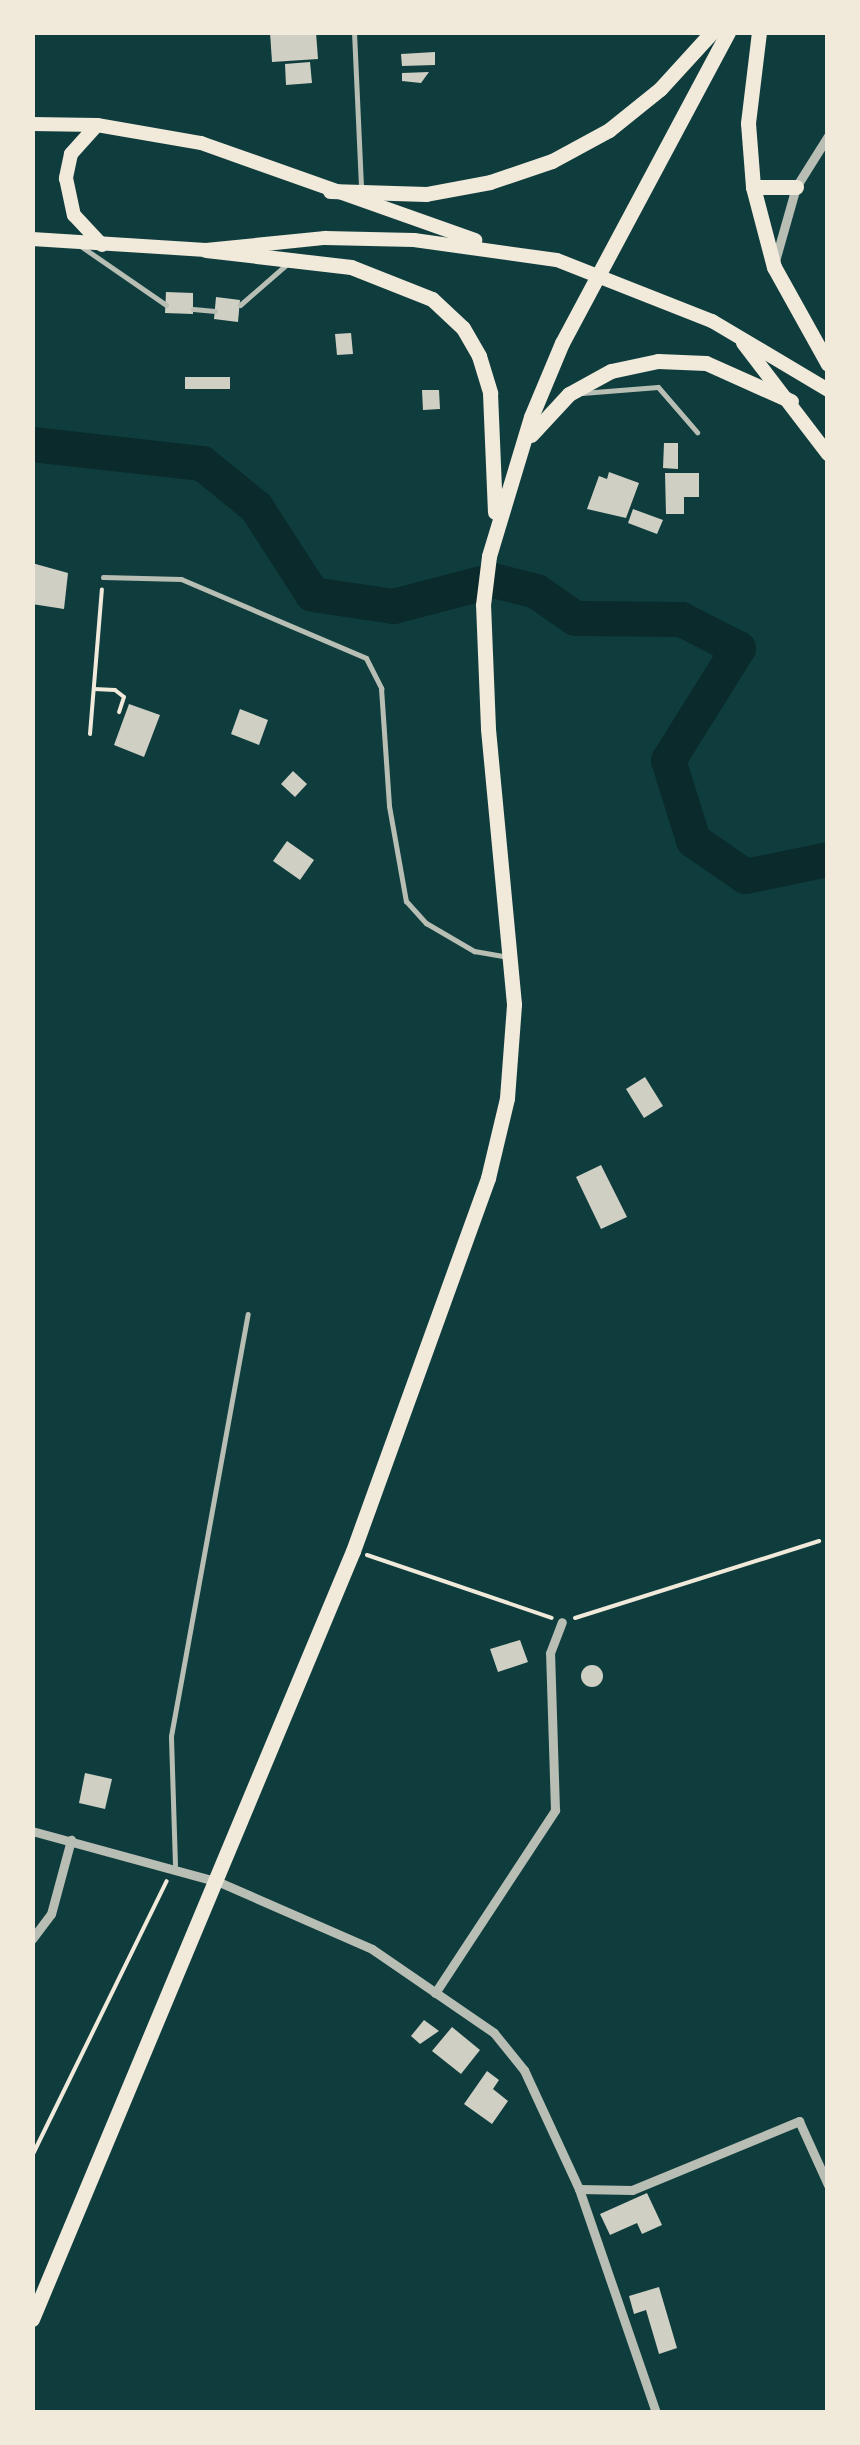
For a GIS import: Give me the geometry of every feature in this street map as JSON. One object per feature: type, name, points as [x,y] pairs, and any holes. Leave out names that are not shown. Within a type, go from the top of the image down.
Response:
[{"type":"highway","points":[[330,191],[361,195],[426,194],[490,182],[552,161],[609,130],[660,89],[712,32]]},
{"type":"highway","points":[[32,2319],[218,1882],[352,1551],[488,1178],[507,1098],[511,957],[483,604],[489,556],[520,450],[562,344],[728,32]]},
{"type":"highway","points":[[759,32],[748,123],[753,187],[774,267],[828,364]]},
{"type":"highway","points":[[753,187],[796,187]]},
{"type":"highway","points":[[206,250],[351,267],[398,282],[432,299],[464,328],[490,393],[496,524]]},
{"type":"highway","points":[[520,450],[569,394],[611,372],[658,361],[706,363],[791,400]]},
{"type":"main road","points":[[32,124],[97,124],[201,143],[494,248]]},
{"type":"main road","points":[[97,124],[72,154],[66,178],[74,215],[102,245]]},
{"type":"main road","points":[[32,239],[80,246],[206,250],[325,238],[494,248],[557,260],[652,296],[736,335],[828,390]]},
{"type":"main road","points":[[736,335],[791,400],[828,454]]},
{"type":"street","points":[[774,267],[796,187],[828,136]]},
{"type":"street","points":[[435,1992],[556,1810],[550,1652],[562,1622]]},
{"type":"street","points":[[32,1831],[174,1865],[372,1949],[494,2033],[524,2070],[579,2189],[656,2412]]},
{"type":"street","points":[[32,1939],[51,1914],[71,1840]]},
{"type":"street","points":[[579,2189],[632,2190],[799,2121],[828,2184]]},
{"type":"lane","points":[[354,32],[361,195]]},
{"type":"lane","points":[[80,246],[166,305]]},
{"type":"lane","points":[[240,305],[290,262]]},
{"type":"lane","points":[[193,309],[214,311]]},
{"type":"lane","points":[[569,394],[658,387],[697,432]]},
{"type":"lane","points":[[103,577],[181,579],[366,658],[381,688],[389,806],[406,901],[426,923],[474,951],[511,957]]},
{"type":"lane","points":[[174,1865],[172,1736],[248,1314]]},
{"type":"path","points":[[90,734],[103,577]]},
{"type":"path","points":[[94,689],[115,690],[124,698],[119,712]]},
{"type":"path","points":[[352,1551],[458,1581],[562,1622],[819,1541]]},
{"type":"path","points":[[32,2156],[174,1865]]},
{"type":"building","points":[[270,32],[316,32],[318,59],[272,62]]},
{"type":"building","points":[[435,52],[435,65],[402,66],[401,54]]},
{"type":"building","points":[[310,62],[312,83],[286,85],[285,64]]},
{"type":"building","points":[[429,72],[421,83],[402,81],[402,73]]},
{"type":"building","points":[[166,292],[193,293],[193,314],[165,313]]},
{"type":"building","points":[[216,297],[240,300],[238,322],[214,319]]},
{"type":"building","points":[[351,333],[353,354],[337,355],[335,334]]},
{"type":"building","points":[[185,377],[230,377],[230,389],[185,389]]},
{"type":"building","points":[[422,390],[439,390],[440,409],[423,410]]},
{"type":"building","points":[[664,443],[678,443],[678,469],[663,468]]},
{"type":"building","points":[[609,472],[639,483],[626,518],[587,509],[599,476],[607,479]]},
{"type":"building","points":[[665,473],[699,473],[699,497],[684,497],[684,514],[666,514]]},
{"type":"building","points":[[633,509],[663,520],[657,534],[628,523]]},
{"type":"building","points":[[32,563],[68,573],[64,609],[32,604]]},
{"type":"building","points":[[129,704],[160,715],[144,757],[114,745]]},
{"type":"building","points":[[240,709],[268,720],[259,745],[231,734]]},
{"type":"building","points":[[293,771],[307,784],[295,797],[281,784]]},
{"type":"building","points":[[287,841],[314,860],[300,880],[273,861]]},
{"type":"building","points":[[645,1077],[663,1106],[644,1118],[626,1089]]},
{"type":"building","points":[[601,1165],[627,1217],[601,1229],[576,1177]]},
{"type":"building","points":[[520,1640],[528,1662],[498,1672],[490,1649]]},
{"type":"building","points":[[592,1665],[600,1668],[600,1684],[592,1687],[584,1684],[581,1676],[584,1668]]},
{"type":"building","points":[[85,1773],[112,1779],[105,1809],[79,1803]]},
{"type":"building","points":[[424,2020],[439,2031],[420,2044],[411,2036]]},
{"type":"building","points":[[452,2027],[480,2050],[461,2074],[432,2051]]},
{"type":"building","points":[[487,2071],[499,2080],[493,2089],[508,2101],[492,2124],[464,2104]]},
{"type":"building","points":[[647,2193],[662,2225],[642,2234],[637,2223],[610,2235],[600,2214]]},
{"type":"building","points":[[659,2287],[677,2348],[659,2354],[646,2310],[634,2314],[629,2296]]},
{"type":"waterway","points":[[32,444],[202,463],[256,507],[312,594],[393,606],[493,580],[536,591],[575,618],[681,619],[738,648],[668,760],[693,840],[745,876],[828,859]]}]
